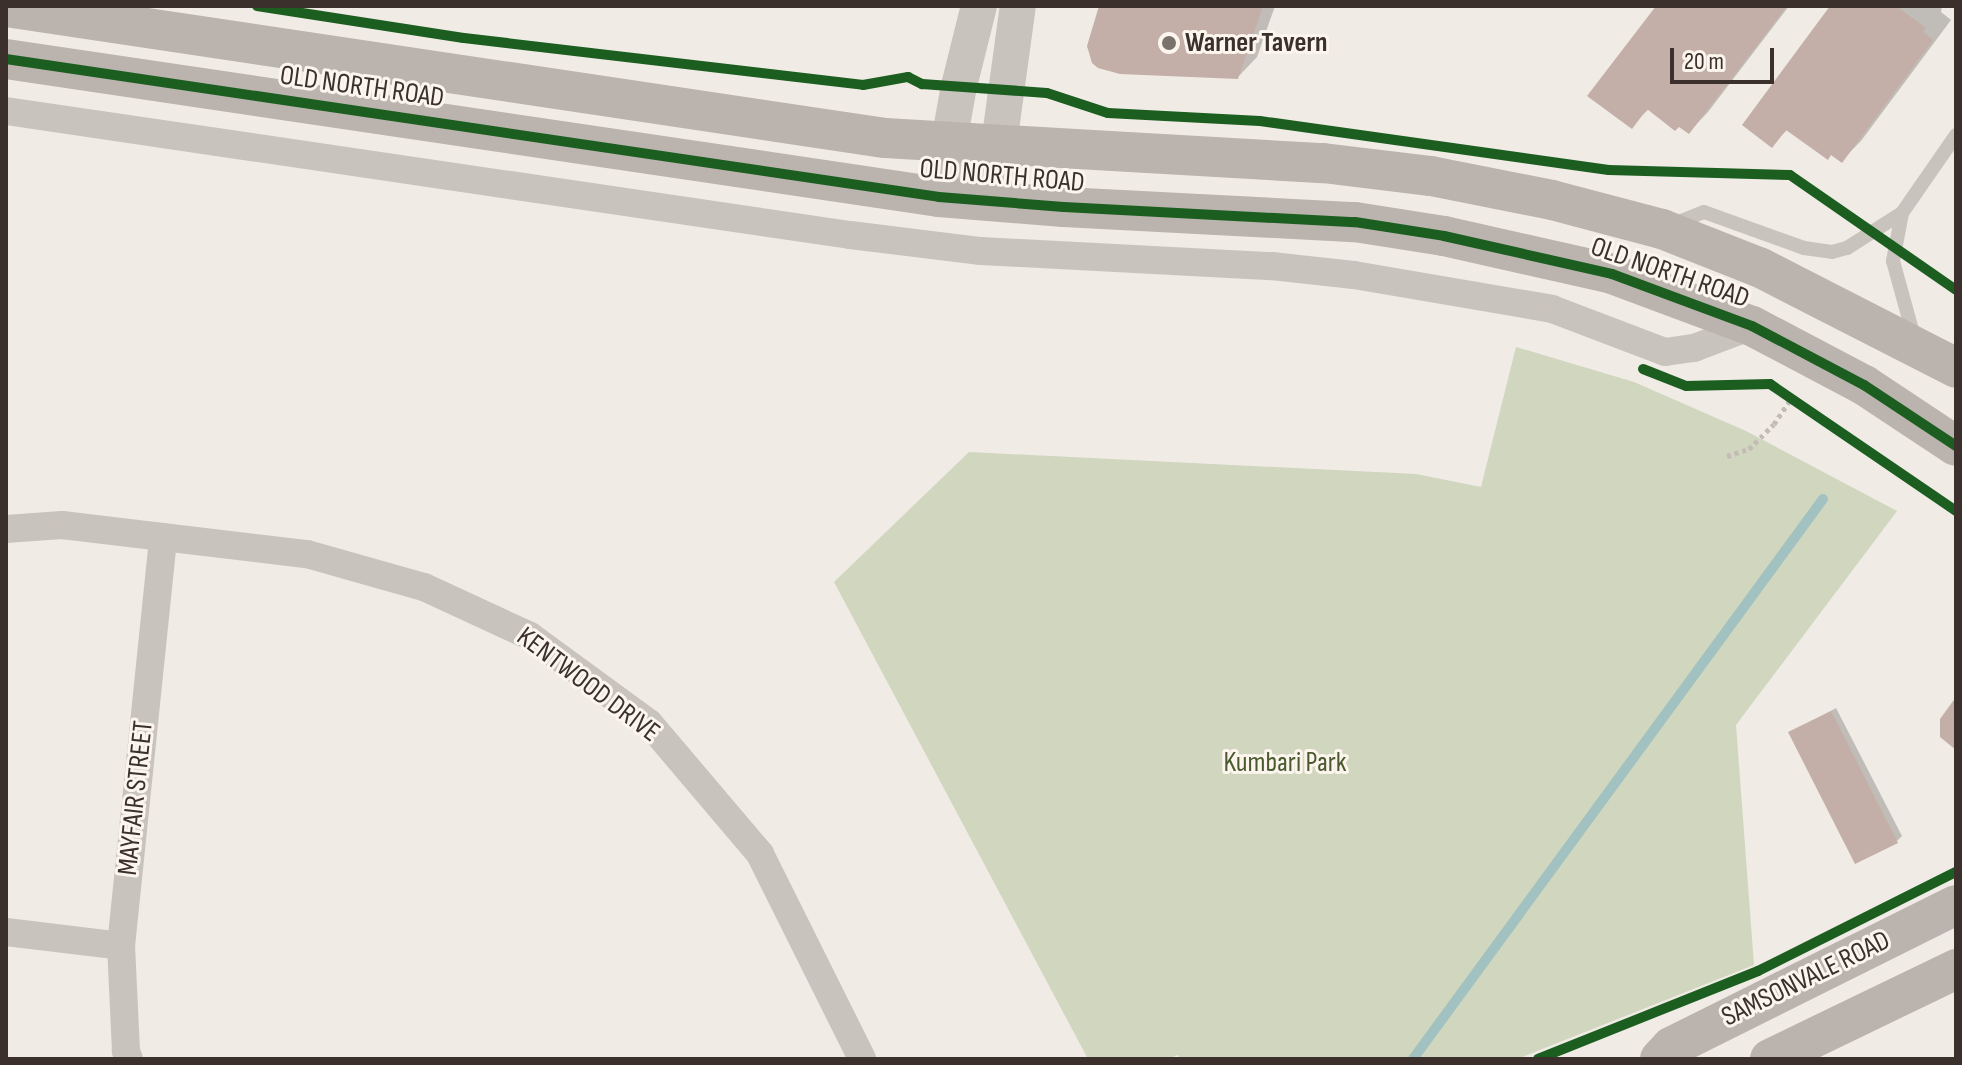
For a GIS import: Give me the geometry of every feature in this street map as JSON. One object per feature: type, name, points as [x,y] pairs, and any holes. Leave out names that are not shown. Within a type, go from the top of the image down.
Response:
[{"type":"main road","name":"OLD NORTH ROAD","points":[[6,7],[885,138],[1354,166],[1515,192],[1662,229],[1761,268],[1956,368]]},
{"type":"main road","name":"OLD NORTH ROAD","points":[[6,59],[939,197],[1355,222],[1444,236],[1612,274],[1752,326],[1864,385],[1956,446]]},
{"type":"main road","name":"SAMSONVALE ROAD","points":[[1660,1059],[1671,1047],[1956,905]]},
{"type":"main road","name":"SAMSONVALE ROAD","points":[[1770,1059],[1956,969]]},
{"type":"street","points":[[939,197],[959,86],[979,6]]},
{"type":"street","points":[[991,202],[1018,6]]},
{"type":"street","name":"OLD NORTH ROAD","points":[[6,111],[850,235],[981,251],[1272,266],[1400,281],[1552,309],[1665,352],[1694,348],[1752,326]]},
{"type":"street","name":"KENTWOOD DRIVE","points":[[6,529],[62,525],[307,554],[424,587],[530,636],[649,723],[760,854],[862,1059]]},
{"type":"street","name":"MAYFAIR STREET","points":[[129,1059],[126,1051],[121,946],[163,537]]},
{"type":"street","points":[[6,932],[121,946]]},
{"type":"lane","points":[[1662,229],[1704,212],[1804,248],[1832,252],[1861,241],[1902,213],[1956,135]]},
{"type":"lane","points":[[1902,213],[1893,261],[1918,346]]},
{"type":"path","points":[[1781,392],[1803,408]]},
{"type":"path","points":[[1727,456],[1749,449],[1774,424],[1791,399]]},
{"type":"green space","name":"Kumbari Park","points":[[1516,347],[1634,382],[1746,431],[1897,511],[1736,725],[1754,965],[1517,1059],[1180,1059],[1178,1055],[1168,1059],[1088,1059],[834,582],[969,452],[1416,474],[1481,487]]},
{"type":"building","name":"Warner Tavern","points":[[1099,6],[1263,6],[1238,79],[1120,74],[1098,68],[1092,63],[1087,46]]},
{"type":"building","points":[[1656,6],[1787,6],[1689,134],[1679,127],[1675,131],[1647,109],[1632,129],[1587,96]]},
{"type":"building","points":[[1830,6],[1896,6],[1926,28],[1923,32],[1933,40],[1842,163],[1831,155],[1828,160],[1786,130],[1772,148],[1742,125]]},
{"type":"building","points":[[1956,697],[1956,750],[1940,737],[1940,719]]},
{"type":"building","points":[[1831,711],[1898,843],[1855,864],[1788,732]]},
{"type":"waterway","points":[[1413,1059],[1823,499]]},
{"type":"cycle path","points":[[257,6],[464,38],[863,85],[908,77],[922,84],[1047,93],[1108,113],[1260,121],[1609,170],[1790,175],[1956,290]]},
{"type":"cycle path","points":[[6,59],[939,197],[1064,207],[1355,222],[1444,236],[1612,274],[1752,326],[1864,385],[1956,446]]},
{"type":"cycle path","points":[[1643,369],[1686,386],[1770,384],[1956,511]]},
{"type":"cycle path","points":[[1538,1059],[1758,971],[1956,872]]},
{"type":"place","name":"Warner Tavern","points":[[1169,43]]}]
